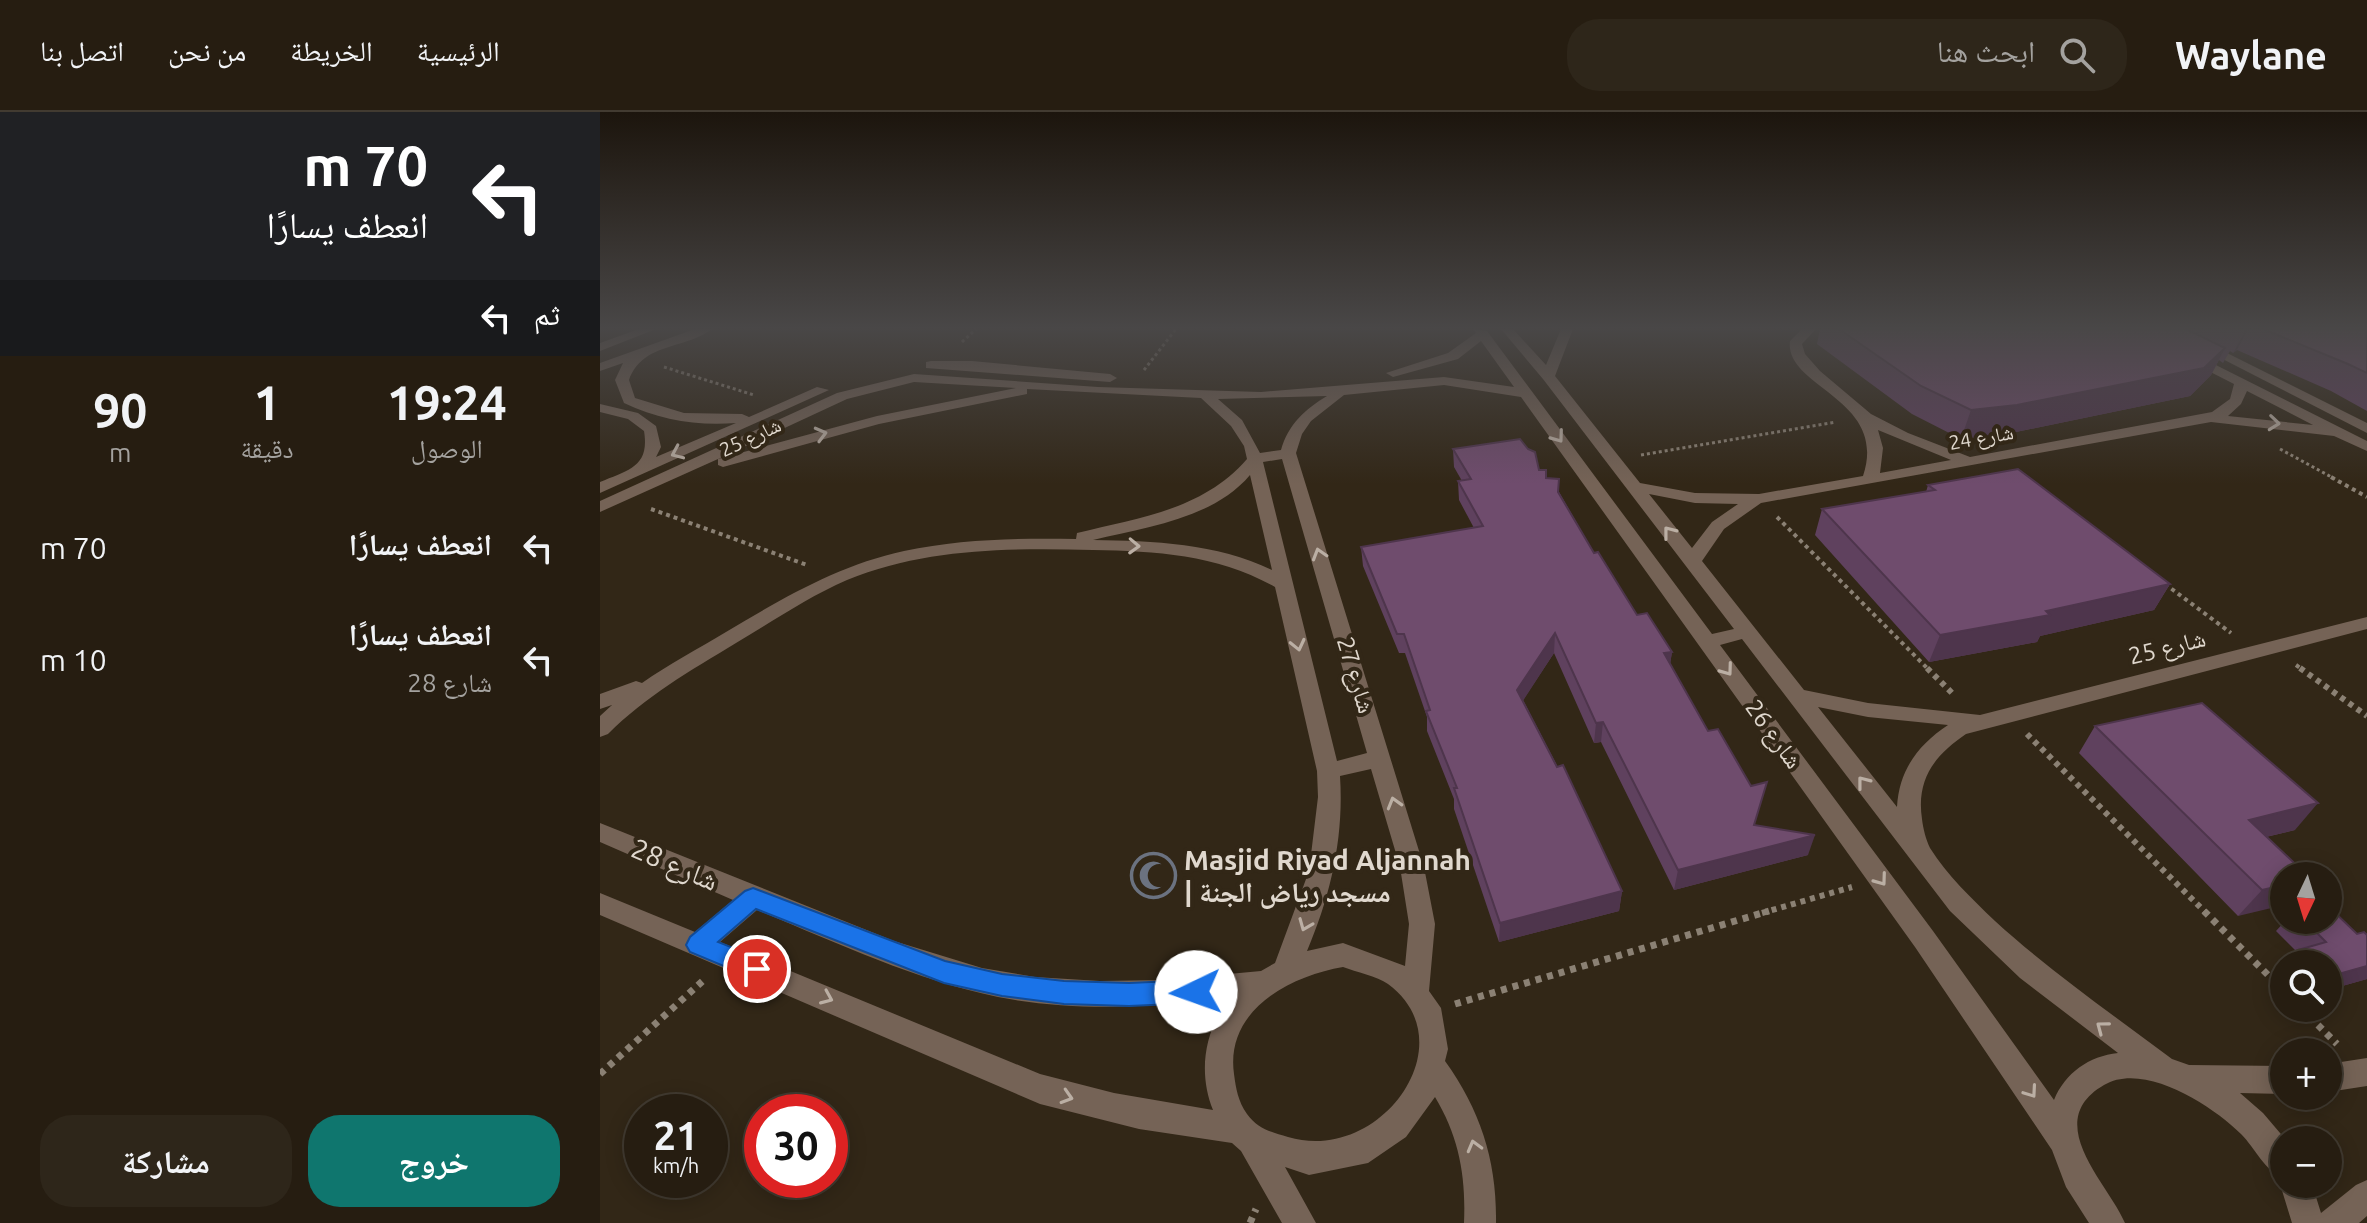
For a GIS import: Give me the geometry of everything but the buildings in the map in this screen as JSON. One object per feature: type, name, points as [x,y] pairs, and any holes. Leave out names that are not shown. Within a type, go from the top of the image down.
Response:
[{"type":"street","points":[[623,381],[622,387],[629,400],[641,413],[654,437],[654,447],[643,469]]},
{"type":"street","name":"شارع 25","points":[[600,488],[785,405],[849,381]]},
{"type":"street","name":"شارع 25","points":[[600,507],[859,390],[901,381]]},
{"type":"street","name":"شارع 25","points":[[986,381],[1205,395],[1348,391],[1381,381]]},
{"type":"street","name":"شارع 25","points":[[1174,381],[1444,381],[1525,393]]},
{"type":"street","name":"شارع 26","points":[[1516,381],[1880,879],[2065,1142]]},
{"type":"street","name":"شارع 26","points":[[1552,381],[1959,903],[2029,969],[2174,1075]]},
{"type":"street","points":[[1824,381],[1865,417],[1970,461]]},
{"type":"street","points":[[2273,381],[2367,429]]},
{"type":"street","points":[[2241,382],[2367,447]]},
{"type":"street","name":"شارع 24","points":[[2219,419],[2236,403],[2241,393],[2241,382]]},
{"type":"street","points":[[639,489],[847,427],[1046,387]]},
{"type":"street","points":[[1056,544],[1189,508],[1241,479],[1255,459],[1288,453],[1290,441],[1305,418],[1348,391]]},
{"type":"street","name":"شارع 27","points":[[1205,395],[1237,423],[1255,459],[1328,771],[1330,817],[1321,880],[1287,967]]},
{"type":"street","points":[[600,408],[691,420],[762,415]]},
{"type":"street","points":[[1865,417],[1876,441],[1877,454],[1870,479]]},
{"type":"street","name":"شارع 24","points":[[1633,486],[1695,498],[1759,499],[2219,419],[2338,432]]},
{"type":"street","name":"شارع 27","points":[[1288,453],[1381,758],[1418,895],[1422,1001]]},
{"type":"street","name":"شارع 24","points":[[1693,563],[1698,550],[1716,526],[1759,499]]},
{"type":"street","points":[[600,702],[659,679],[839,577],[892,558],[944,548],[1056,544],[1191,550],[1242,562],[1283,584]]},
{"type":"street","name":"شارع 25","points":[[1921,857],[1908,807],[1910,785],[1917,766],[1942,738],[1980,721],[2367,623]]},
{"type":"street","points":[[1706,642],[1746,632]]},
{"type":"street","points":[[600,729],[659,679]]},
{"type":"street","name":"شارع 25","points":[[1795,695],[1906,715],[1980,721]]},
{"type":"street","points":[[1328,771],[1381,758]]},
{"type":"street","name":"شارع 28","points":[[600,832],[753,898],[944,972],[1002,985],[1064,993],[1129,995],[1196,992],[1262,983]]},
{"type":"street","points":[[698,945],[753,898]]},
{"type":"street","points":[[600,904],[1040,1089],[1102,1108],[1245,1135],[1277,1156],[1310,1162],[1343,1158],[1375,1145],[1402,1125],[1422,1098],[1433,1069],[1435,1039],[1422,1001],[1395,971],[1371,960],[1343,955],[1315,957],[1287,967],[1262,983],[1242,1003],[1228,1026],[1220,1053],[1218,1080],[1225,1106],[1245,1135],[1300,1223]]},
{"type":"street","points":[[2097,1215],[2074,1170],[2065,1142],[2065,1115],[2073,1093],[2088,1077],[2109,1068],[2136,1066],[2174,1075],[2270,1079]]},
{"type":"street","points":[[1433,1069],[1468,1125],[1478,1160],[1482,1198],[1480,1223]]},
{"type":"street","points":[[2342,1076],[2367,1072]]},
{"type":"street","points":[[2174,1075],[2216,1095],[2247,1118],[2270,1146]]},
{"type":"street","points":[[2333,1223],[2367,1196]]},
{"type":"street","points":[[2300,1198],[2308,1223]]},
{"type":"path","points":[[714,381],[785,405]]},
{"type":"path","points":[[1612,460],[1865,417]]},
{"type":"path","points":[[2219,419],[2367,497]]},
{"type":"path","points":[[620,497],[839,577]]},
{"type":"path","points":[[1759,499],[1980,721]]},
{"type":"path","points":[[2156,577],[2367,716]]},
{"type":"path","points":[[2006,714],[2270,977]]},
{"type":"path","points":[[1422,1001],[1880,879]]},
{"type":"path","points":[[600,1074],[729,957]]},
{"type":"path","points":[[2315,1022],[2367,1072]]},
{"type":"place","name":"Masjid Riyad Aljannah | مسجد رياض الجنة","points":[[1153,875]]},
{"type":"route","points":[[757,969],[698,945],[753,898],[944,972],[1002,985],[1064,993],[1129,995],[1196,992]]}]
